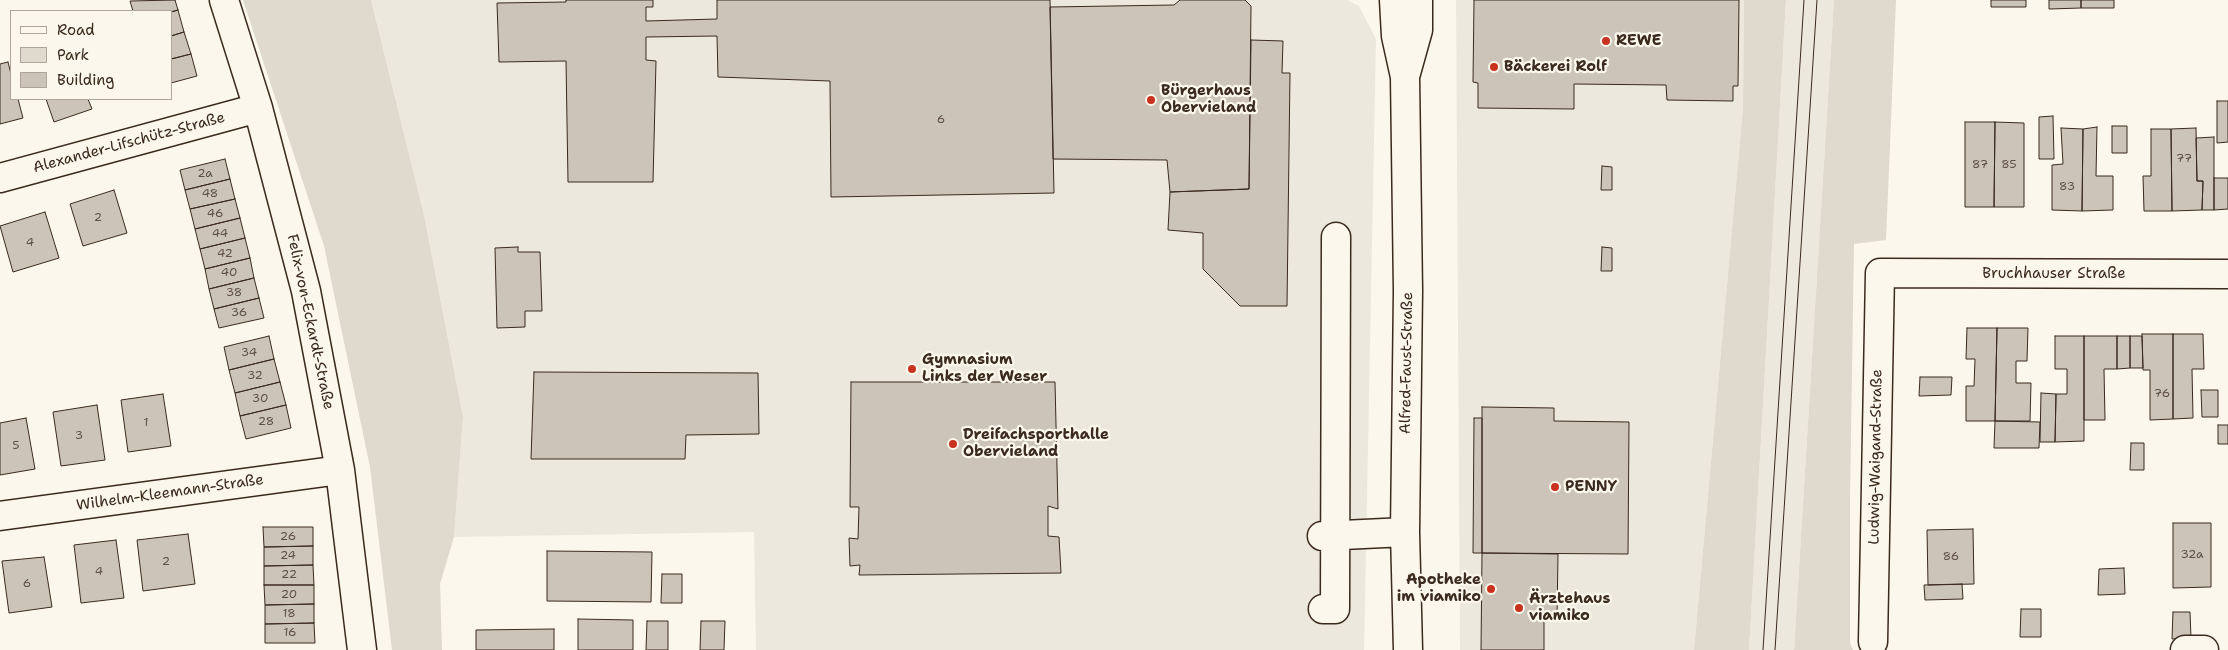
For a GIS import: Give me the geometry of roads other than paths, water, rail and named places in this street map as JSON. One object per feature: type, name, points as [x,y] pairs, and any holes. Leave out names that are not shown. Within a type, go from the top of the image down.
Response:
[{"type":"street","name":"Felix-von-Eckardt-Straße","points":[[224,0],[258,108],[306,291],[340,470],[362,650]]},
{"type":"street","name":"Alfred-Faust-Straße","points":[[1394,0],[1396,36],[1405,77],[1408,290],[1405,532],[1408,650]]},
{"type":"street","name":"Alfred-Faust-Straße","points":[[1405,77],[1418,30],[1418,0]]},
{"type":"street","name":"Alexander-Lifschütz-Straße","points":[[0,178],[258,108]]},
{"type":"street","points":[[1323,609],[1336,609],[1329,536],[1328,470],[1336,237]]},
{"type":"street","name":"Bruchhauser Straße","points":[[1880,273],[2228,274]]},
{"type":"street","name":"Ludwig-Waigand-Straße","points":[[1873,642],[1880,273]]},
{"type":"street","name":"Wilhelm-Kleemann-Straße","points":[[0,516],[340,470]]},
{"type":"street","points":[[1329,536],[1405,532]]},
{"type":"street","points":[[2185,650],[2204,650]]},
{"type":"tram line","points":[[1763,650],[1804,0]]},
{"type":"tram line","points":[[1775,650],[1817,0]]},
{"type":"place","name":"REWE","points":[[1606,41]]},
{"type":"place","name":"Bäckerei Rolf","points":[[1494,67]]},
{"type":"place","name":"Bürgerhaus Obervieland","points":[[1151,100]]},
{"type":"place","name":"Gymnasium Links der Weser","points":[[912,369]]},
{"type":"place","name":"Dreifachsporthalle Obervieland","points":[[953,444]]},
{"type":"place","name":"PENNY","points":[[1555,487]]},
{"type":"place","name":"Apotheke im viamiko","points":[[1491,589]]},
{"type":"place","name":"Ärztehaus viamiko","points":[[1519,608]]}]
